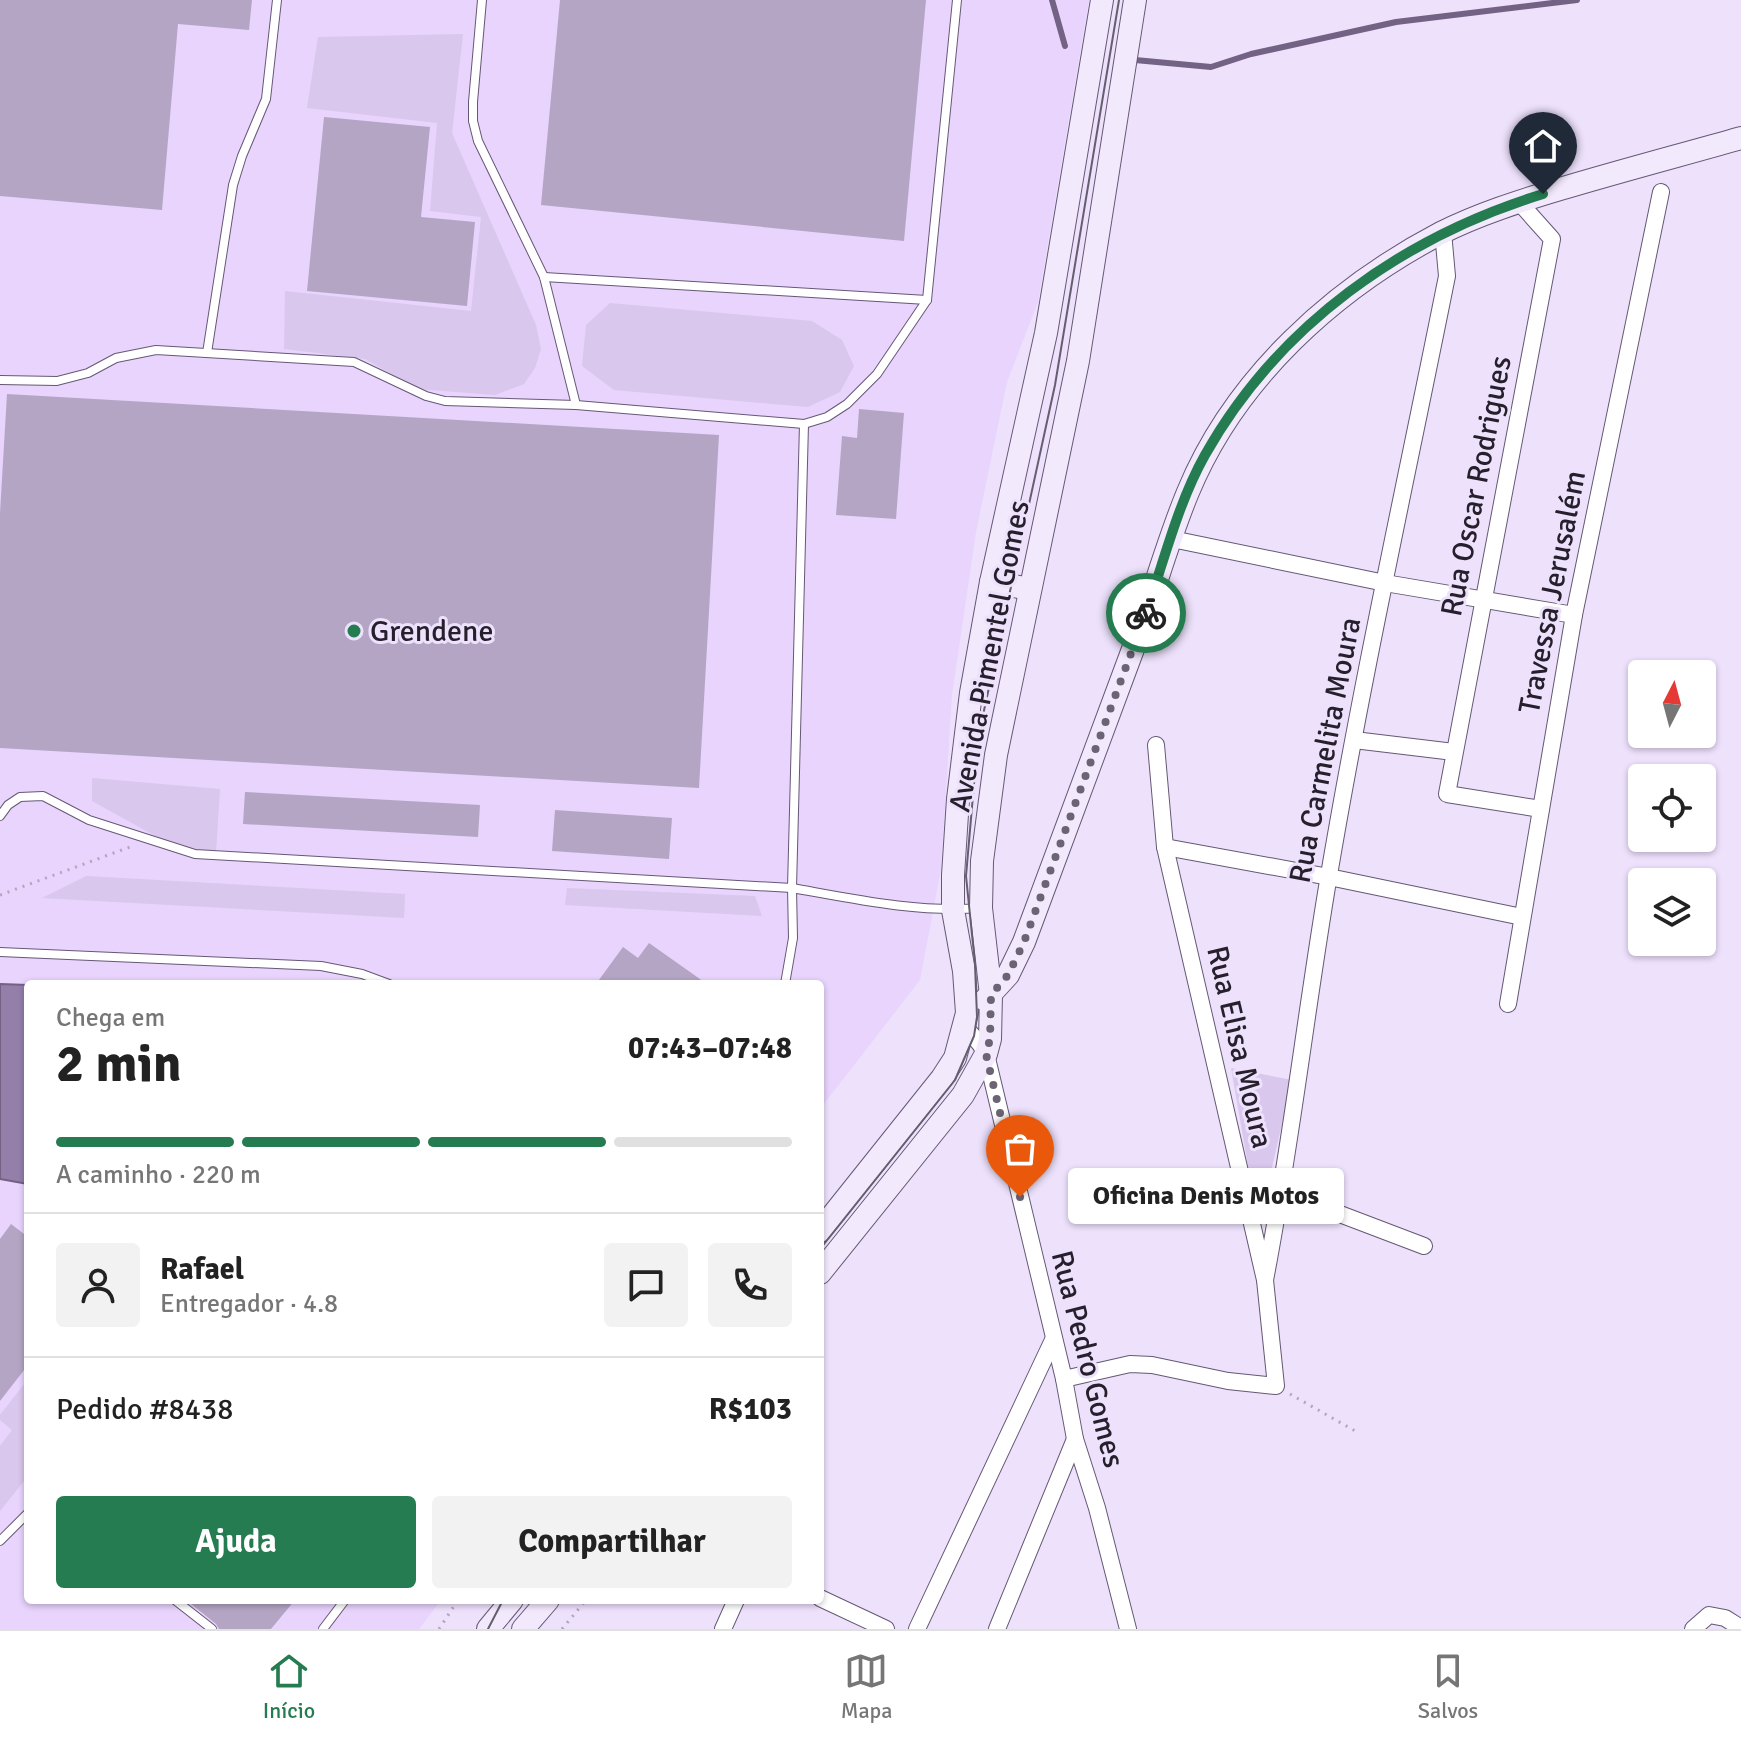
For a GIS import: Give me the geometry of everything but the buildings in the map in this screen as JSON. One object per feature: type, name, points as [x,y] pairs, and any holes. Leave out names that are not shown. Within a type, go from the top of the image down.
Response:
[{"type":"main road","name":"Avenida Pimentel Gomes","points":[[824,1226],[942,1078],[955,1058],[966,1020],[964,971],[953,910],[958,799],[975,665],[1046,333],[1102,0]]},
{"type":"main road","name":"Avenida Pimentel Gomes","points":[[824,1268],[963,1095],[986,1054],[990,1039],[991,995],[981,908],[982,861],[996,755],[1078,361],[1135,0]]},
{"type":"main road","points":[[966,1020],[1008,975],[1024,942],[1187,493],[1205,455],[1243,397],[1276,359],[1309,324],[1352,289],[1391,261],[1443,232],[1519,202],[1741,138]]},
{"type":"main road","points":[[991,582],[1030,589]]},
{"type":"main road","points":[[488,1629],[509,1604]]},
{"type":"main road","points":[[523,1629],[545,1604]]},
{"type":"street","name":"Travessa Jerusalém","points":[[1508,1004],[1574,615],[1661,192]]},
{"type":"street","name":"Rua Oscar Rodrigues","points":[[1519,202],[1552,239],[1447,794],[1541,809]]},
{"type":"street","name":"Rua Carmelita Moura","points":[[1265,1280],[1282,1192],[1329,877],[1447,276],[1443,232]]},
{"type":"street","points":[[1172,539],[1385,583],[1574,615]]},
{"type":"street","points":[[1354,740],[1454,752]]},
{"type":"street","name":"Rua Elisa Moura","points":[[1156,745],[1165,847],[1265,1280],[1276,1386]]},
{"type":"street","points":[[1165,847],[1522,917]]},
{"type":"street","points":[[966,1020],[986,1054]]},
{"type":"street","name":"Rua Pedro Gomes","points":[[986,1054],[1064,1379],[1075,1439],[1097,1508],[1128,1629]]},
{"type":"street","points":[[1282,1192],[1424,1246]]},
{"type":"street","points":[[917,1629],[1053,1340]]},
{"type":"street","points":[[1064,1379],[1130,1364],[1276,1386]]},
{"type":"street","points":[[997,1629],[1075,1439]]},
{"type":"street","points":[[824,1600],[886,1629]]},
{"type":"street","points":[[723,1629],[734,1604]]},
{"type":"street","points":[[1693,1629],[1709,1615],[1725,1618],[1741,1628]]},
{"type":"lane","points":[[207,353],[233,185],[266,99],[277,0]]},
{"type":"lane","points":[[482,0],[473,121],[478,141],[544,277],[576,405]]},
{"type":"lane","points":[[0,380],[57,381],[88,373],[116,358],[156,350],[354,362],[426,396],[445,401],[576,405],[804,424],[827,417],[847,404],[877,374],[927,300],[957,0]]},
{"type":"lane","points":[[544,277],[927,300]]},
{"type":"lane","points":[[786,980],[793,938],[804,424]]},
{"type":"lane","points":[[0,816],[8,805],[20,797],[43,796],[89,820],[195,854],[792,888],[875,903],[953,910],[981,908]]},
{"type":"lane","points":[[0,952],[321,966],[378,980]]},
{"type":"lane","points":[[0,1541],[24,1517]]},
{"type":"lane","points":[[180,1604],[212,1629]]},
{"type":"lane","points":[[323,1629],[342,1604]]},
{"type":"path","points":[[0,895],[149,840]]},
{"type":"path","points":[[1276,1386],[1357,1432]]},
{"type":"path","points":[[439,1629],[455,1604]]},
{"type":"path","points":[[562,1629],[583,1604]]},
{"type":"shaded area","points":[[0,0],[1089,0],[1038,302],[1007,382],[976,532],[952,695],[941,869],[920,980],[824,1104],[824,980],[24,980],[24,1604],[438,1604],[419,1629],[0,1629]]},
{"type":"shaded area","points":[[463,34],[452,133],[536,325],[541,349],[535,368],[524,384],[495,395],[417,389],[365,359],[284,349],[285,291],[471,311],[481,217],[430,211],[437,123],[307,108],[318,37]]},
{"type":"shaded area","points":[[610,303],[812,321],[842,340],[854,366],[840,392],[808,407],[614,390],[582,366],[586,325]]},
{"type":"shaded area","points":[[92,778],[220,789],[216,853],[177,848],[92,801]]},
{"type":"shaded area","points":[[86,876],[405,894],[404,918],[42,898]]},
{"type":"shaded area","points":[[567,888],[755,896],[762,916],[565,905]]},
{"type":"shaded area","points":[[0,984],[24,985],[24,1183],[0,1179]]},
{"type":"shaded area","points":[[1231,1068],[1292,1080],[1263,1207],[1254,1200]]},
{"type":"shaded area","points":[[24,1384],[24,1481],[0,1511],[0,1446],[12,1430],[0,1420],[0,1415]]},
{"type":"waterway","points":[[1052,0],[1065,46]]},
{"type":"waterway","points":[[1135,60],[1211,67],[1251,54],[1396,22],[1577,0]]},
{"type":"tram line","points":[[824,1244],[955,1080],[974,1036],[977,1017],[975,964],[966,876],[978,738],[1055,385],[1119,0]]},
{"type":"tram line","points":[[488,1629],[501,1604]]},
{"type":"way so far","points":[[1020,1197],[986,1054],[990,1039],[991,995],[1008,975],[1024,942],[1146,613]]},
{"type":"place","name":"Grendene","points":[[354,631]]},
{"type":"place","name":"Oficina Denis Motos","points":[[1020,1197]]},
{"type":"route","points":[[1146,613],[1187,493],[1205,455],[1243,397],[1309,324],[1391,261],[1443,232],[1543,194]]}]
